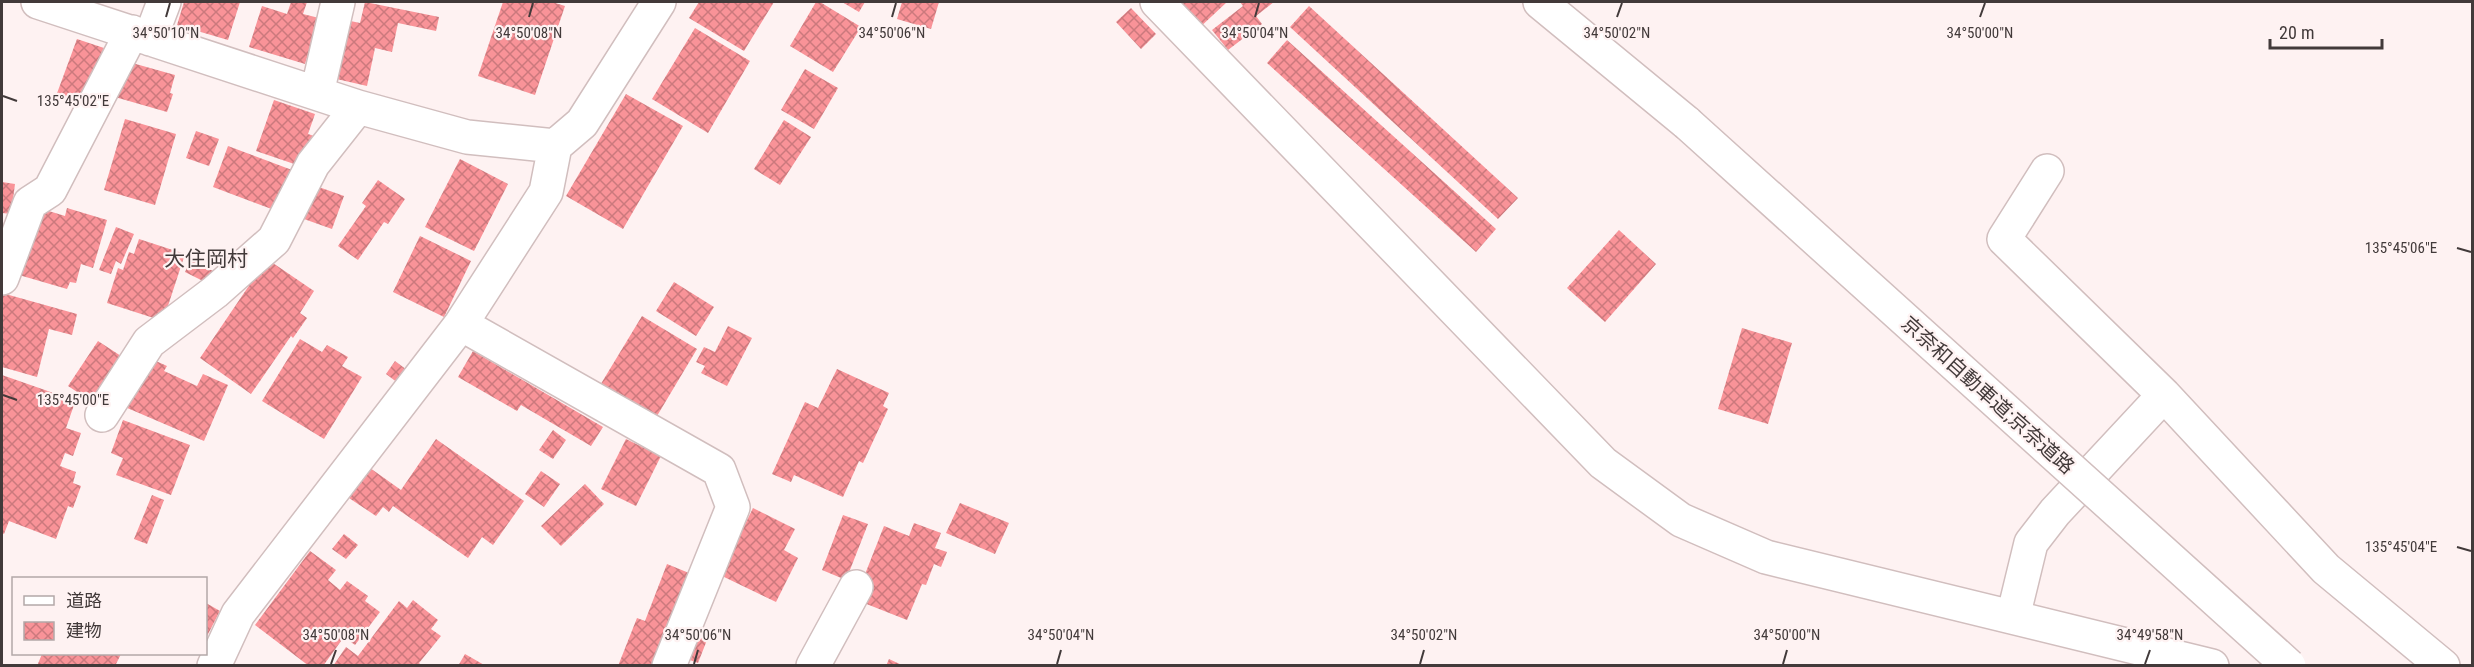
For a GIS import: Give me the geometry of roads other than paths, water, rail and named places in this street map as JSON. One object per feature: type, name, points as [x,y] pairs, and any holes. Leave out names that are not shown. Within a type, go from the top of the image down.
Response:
[{"type":"main road","points":[[38,2],[358,107],[467,137],[555,146]]},
{"type":"main road","points":[[2,278],[30,203],[50,190],[141,36],[165,2]]},
{"type":"main road","points":[[317,93],[338,2]]},
{"type":"main road","points":[[214,666],[238,614],[461,324],[546,192],[555,146],[582,123],[659,2]]},
{"type":"main road","points":[[1157,2],[1603,463],[1681,520],[1766,557],[2212,666]]},
{"type":"main road","name":"京奈和自動車道;京奈道路","points":[[1540,2],[1687,123]]},
{"type":"main road","name":"京奈和自動車道;京奈道路","points":[[1562,2],[1687,123],[2289,666]]},
{"type":"main road","points":[[102,416],[149,342],[215,292],[274,240],[313,164],[358,107]]},
{"type":"main road","points":[[2047,171],[2004,239],[2164,395],[2326,569],[2443,666]]},
{"type":"main road","points":[[461,324],[719,471],[733,507],[669,666]]},
{"type":"main road","points":[[2013,617],[2031,543],[2055,512],[2164,395]]},
{"type":"main road","points":[[813,666],[856,587]]},
{"type":"district","name":"大住岡村","points":[[206,259]]}]
